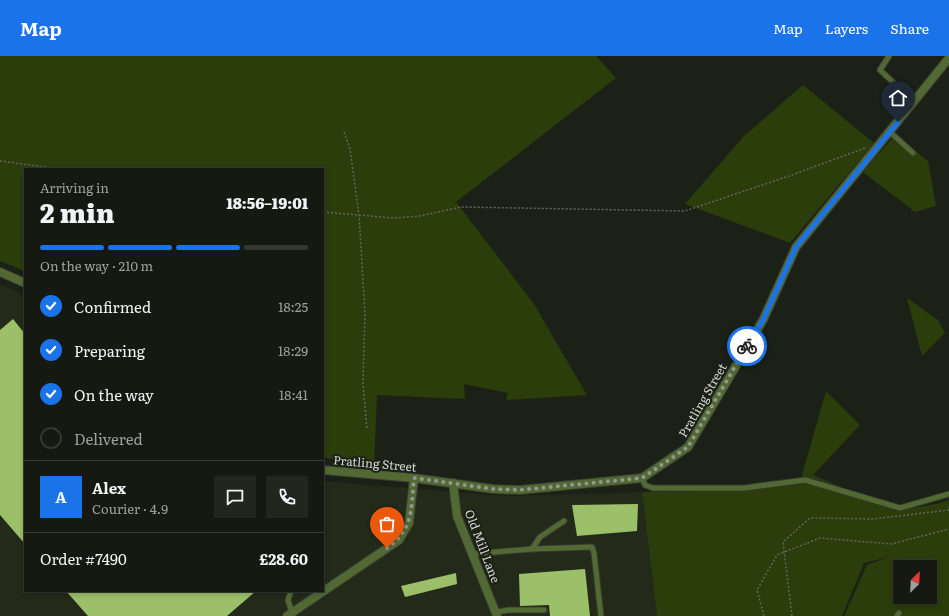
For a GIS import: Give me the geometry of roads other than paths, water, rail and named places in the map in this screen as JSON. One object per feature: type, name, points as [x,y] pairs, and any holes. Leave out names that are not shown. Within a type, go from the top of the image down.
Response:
[{"type":"street","name":"Pratling Street","points":[[324,470],[414,478],[493,489],[520,490],[642,478],[688,447],[763,320],[796,247],[949,58]]},
{"type":"street","points":[[0,272],[24,283]]},
{"type":"street","points":[[324,590],[399,540],[409,523],[414,478]]},
{"type":"street","name":"Old Mill Lane","points":[[453,483],[457,516],[497,614]]},
{"type":"street","points":[[289,614],[322,592]]},
{"type":"lane","points":[[889,56],[880,70],[914,102]]},
{"type":"lane","points":[[890,132],[913,153]]},
{"type":"lane","points":[[642,478],[645,484],[653,488],[744,488],[805,480],[900,508],[949,494]]},
{"type":"lane","points":[[532,549],[540,537],[564,521]]},
{"type":"lane","points":[[473,554],[532,549],[592,547],[594,553],[601,616]]},
{"type":"lane","points":[[289,614],[288,600],[290,592]]},
{"type":"lane","points":[[497,614],[509,610],[544,610]]}]
